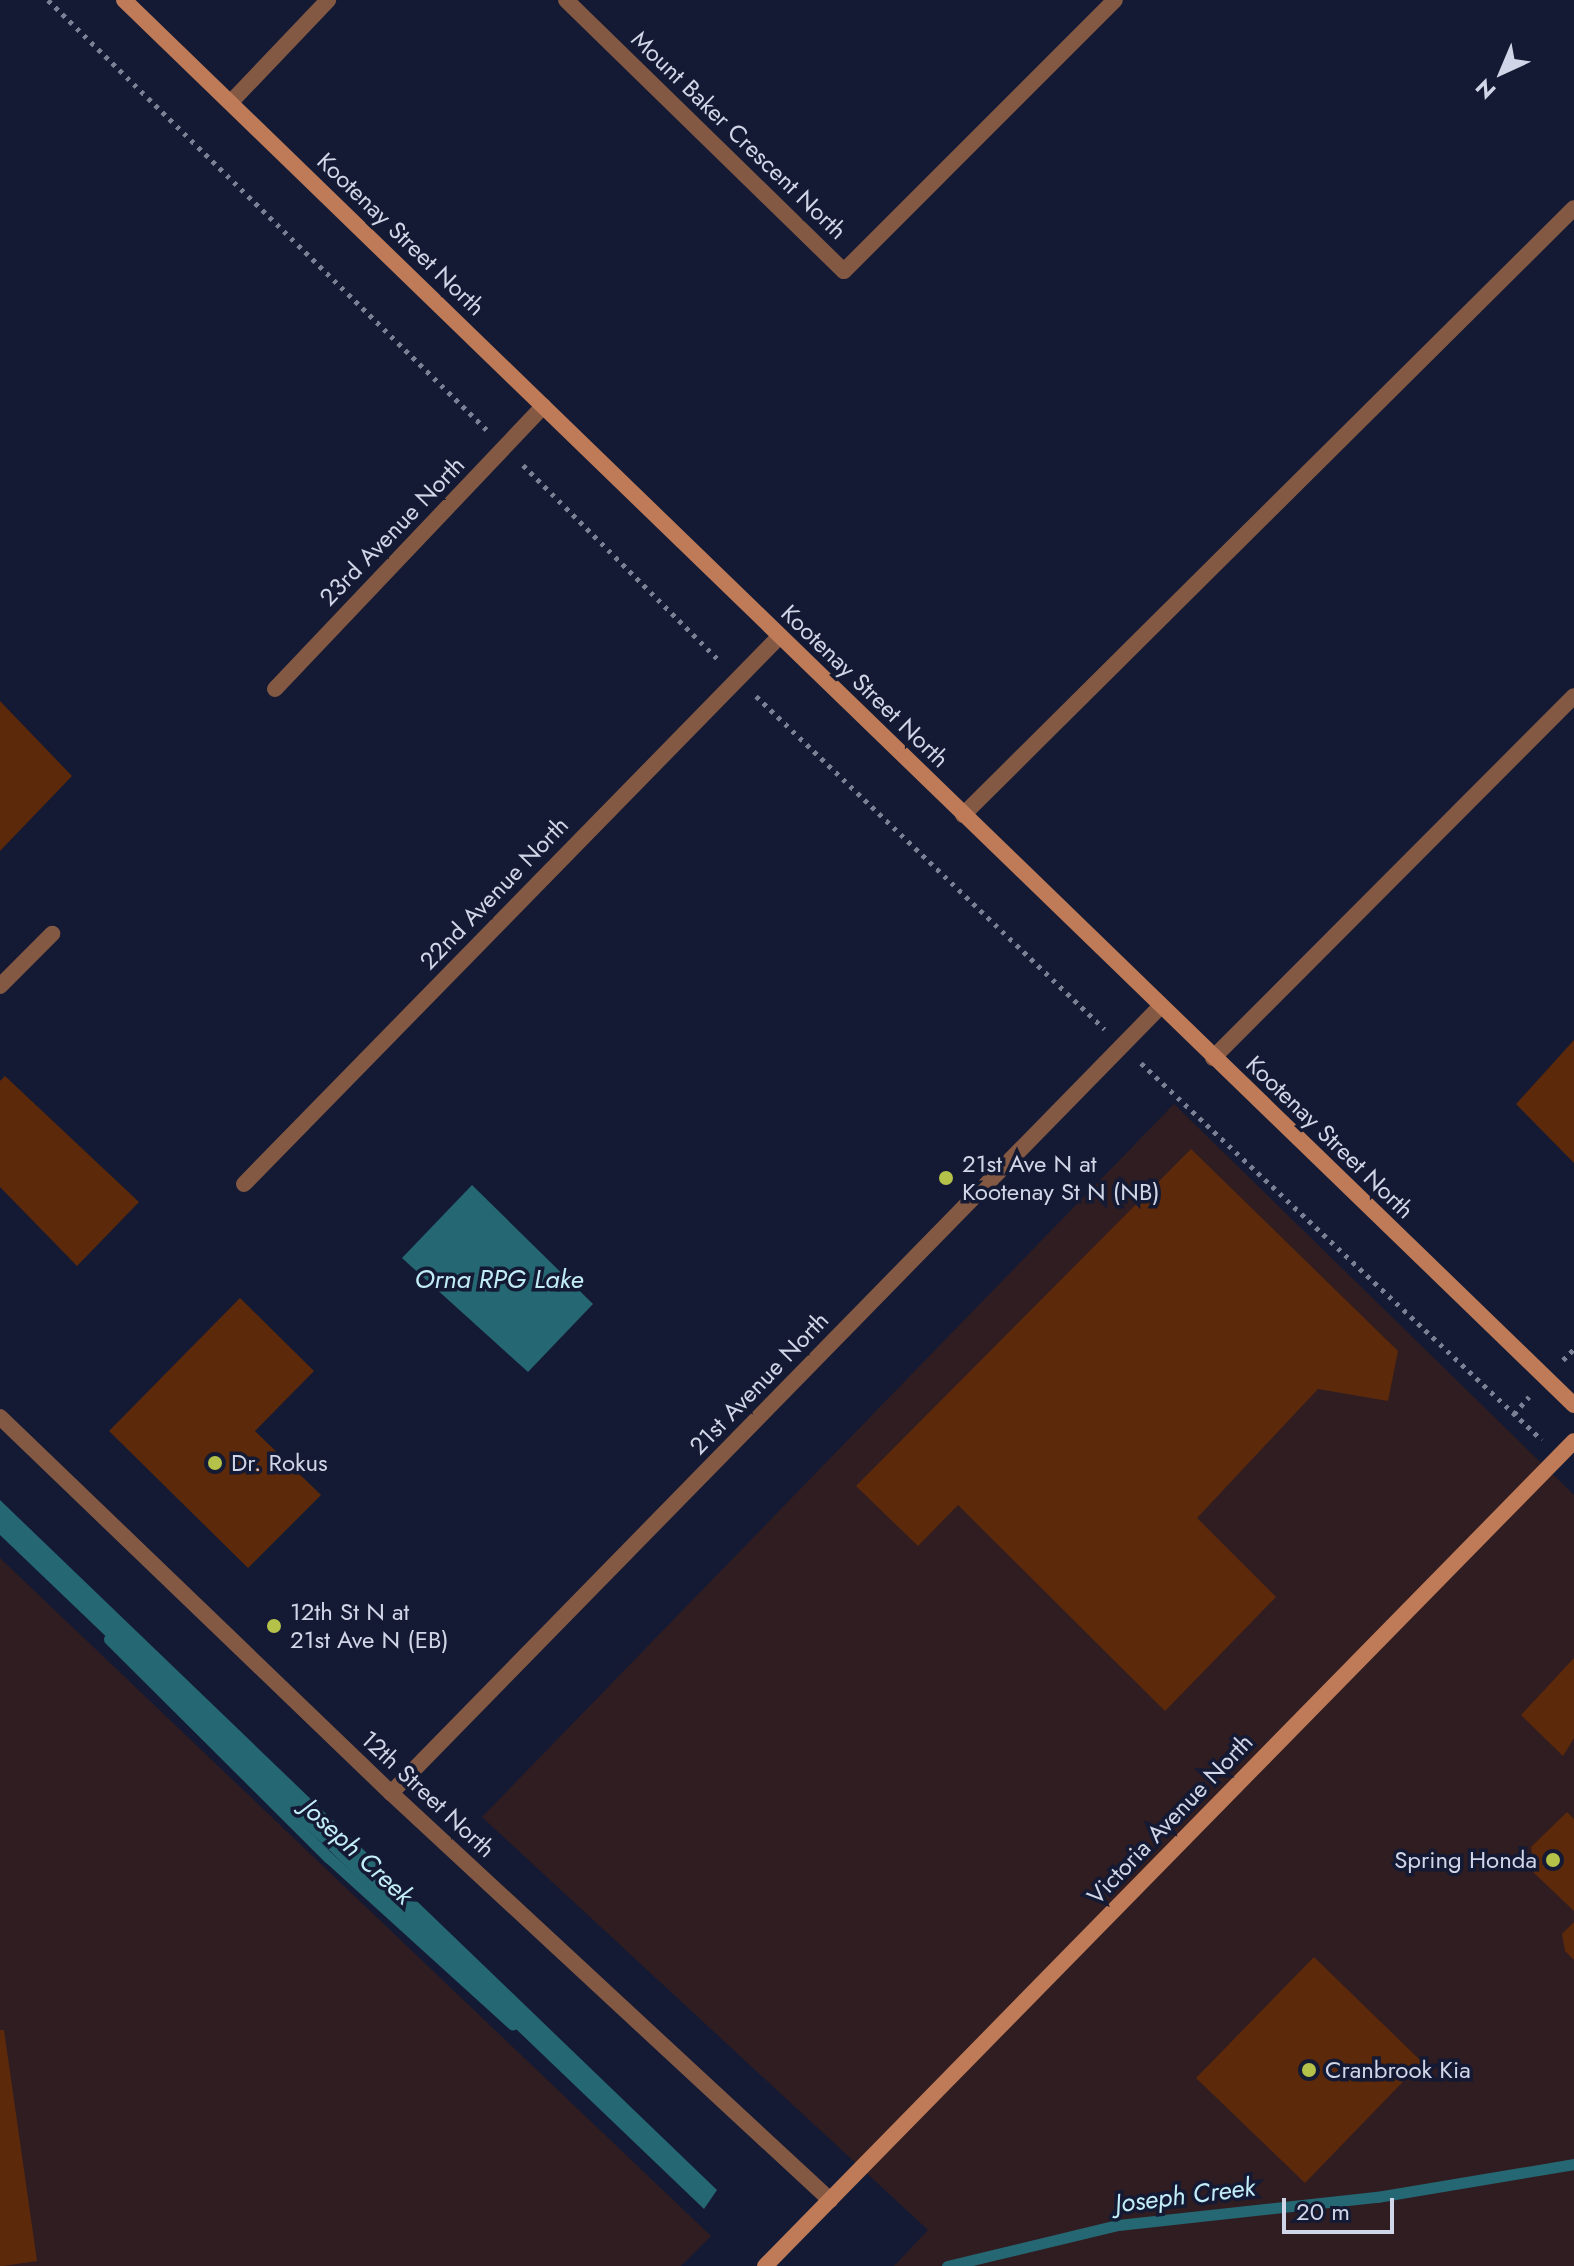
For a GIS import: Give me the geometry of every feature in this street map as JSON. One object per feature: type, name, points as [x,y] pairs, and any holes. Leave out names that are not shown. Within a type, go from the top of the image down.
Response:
[{"type":"street","name":"Kootenay Street North","points":[[124,0],[1574,1405]]},
{"type":"street","points":[[231,102],[328,0]]},
{"type":"street","name":"Mount Baker Crescent North","points":[[566,0],[844,271],[1115,0]]},
{"type":"street","points":[[963,815],[1574,208]]},
{"type":"street","name":"23rd Avenue North","points":[[275,689],[544,406]]},
{"type":"street","name":"22nd Avenue North","points":[[244,1184],[779,637]]},
{"type":"street","points":[[1213,1058],[1574,696]]},
{"type":"street","points":[[0,986],[52,934]]},
{"type":"street","name":"21st Avenue North","points":[[391,1793],[1161,1006]]},
{"type":"street","name":"12th Street North","points":[[0,1417],[391,1793],[830,2200]]},
{"type":"street","name":"Victoria Avenue North","points":[[765,2266],[1574,1441]]},
{"type":"street","name":"Victoria Avenue North","points":[[774,2266],[800,2230]]},
{"type":"path","points":[[48,0],[738,679],[1122,1046],[1560,1456]]},
{"type":"shaded area","points":[[1174,1104],[1574,1495],[1574,2266],[894,2266],[928,2230],[482,1817]]},
{"type":"shaded area","points":[[0,1558],[711,2236],[681,2266],[0,2266]]},
{"type":"water","name":"Orna RPG Lake","points":[[472,1185],[593,1304],[528,1372],[402,1258]]},
{"type":"water","points":[[0,1500],[717,2190],[704,2209],[0,1535]]},
{"type":"building","points":[[0,701],[72,776],[0,851]]},
{"type":"building","points":[[1574,1040],[1574,1163],[1516,1104]]},
{"type":"building","points":[[5,1076],[139,1202],[77,1266],[0,1187],[0,1081]]},
{"type":"building","points":[[1191,1149],[1398,1351],[1388,1401],[1318,1389],[1197,1518],[1276,1597],[1165,1711],[958,1505],[918,1546],[856,1486]]},
{"type":"building","name":"Dr. Rokus","points":[[240,1298],[314,1371],[255,1431],[321,1495],[248,1568],[109,1431]]},
{"type":"building","points":[[1574,1658],[1574,1738],[1563,1756],[1521,1715]]},
{"type":"building","name":"Spring Honda","points":[[1567,1812],[1574,1819],[1574,1911],[1534,1873],[1531,1847]]},
{"type":"building","name":"Spring Honda","points":[[1574,1922],[1574,1960],[1565,1951],[1562,1934]]},
{"type":"building","name":"Cranbrook Kia","points":[[1314,1957],[1422,2062],[1305,2183],[1196,2078]]},
{"type":"building","points":[[0,2030],[4,2030],[37,2261],[3,2266],[0,2266]]},
{"type":"waterway","name":"Joseph Creek","points":[[109,1639],[329,1858],[513,2025]]},
{"type":"waterway","name":"Joseph Creek","points":[[947,2266],[1118,2225],[1377,2197],[1574,2164]]},
{"type":"place","name":"21st Ave N at Kootenay St N (NB)","points":[[946,1178]]},
{"type":"place","name":"Dr. Rokus","points":[[215,1463]]},
{"type":"place","name":"12th St N at 21st Ave N (EB)","points":[[274,1626]]},
{"type":"place","name":"Spring Honda","points":[[1553,1860]]},
{"type":"place","name":"Cranbrook Kia","points":[[1309,2070]]}]
